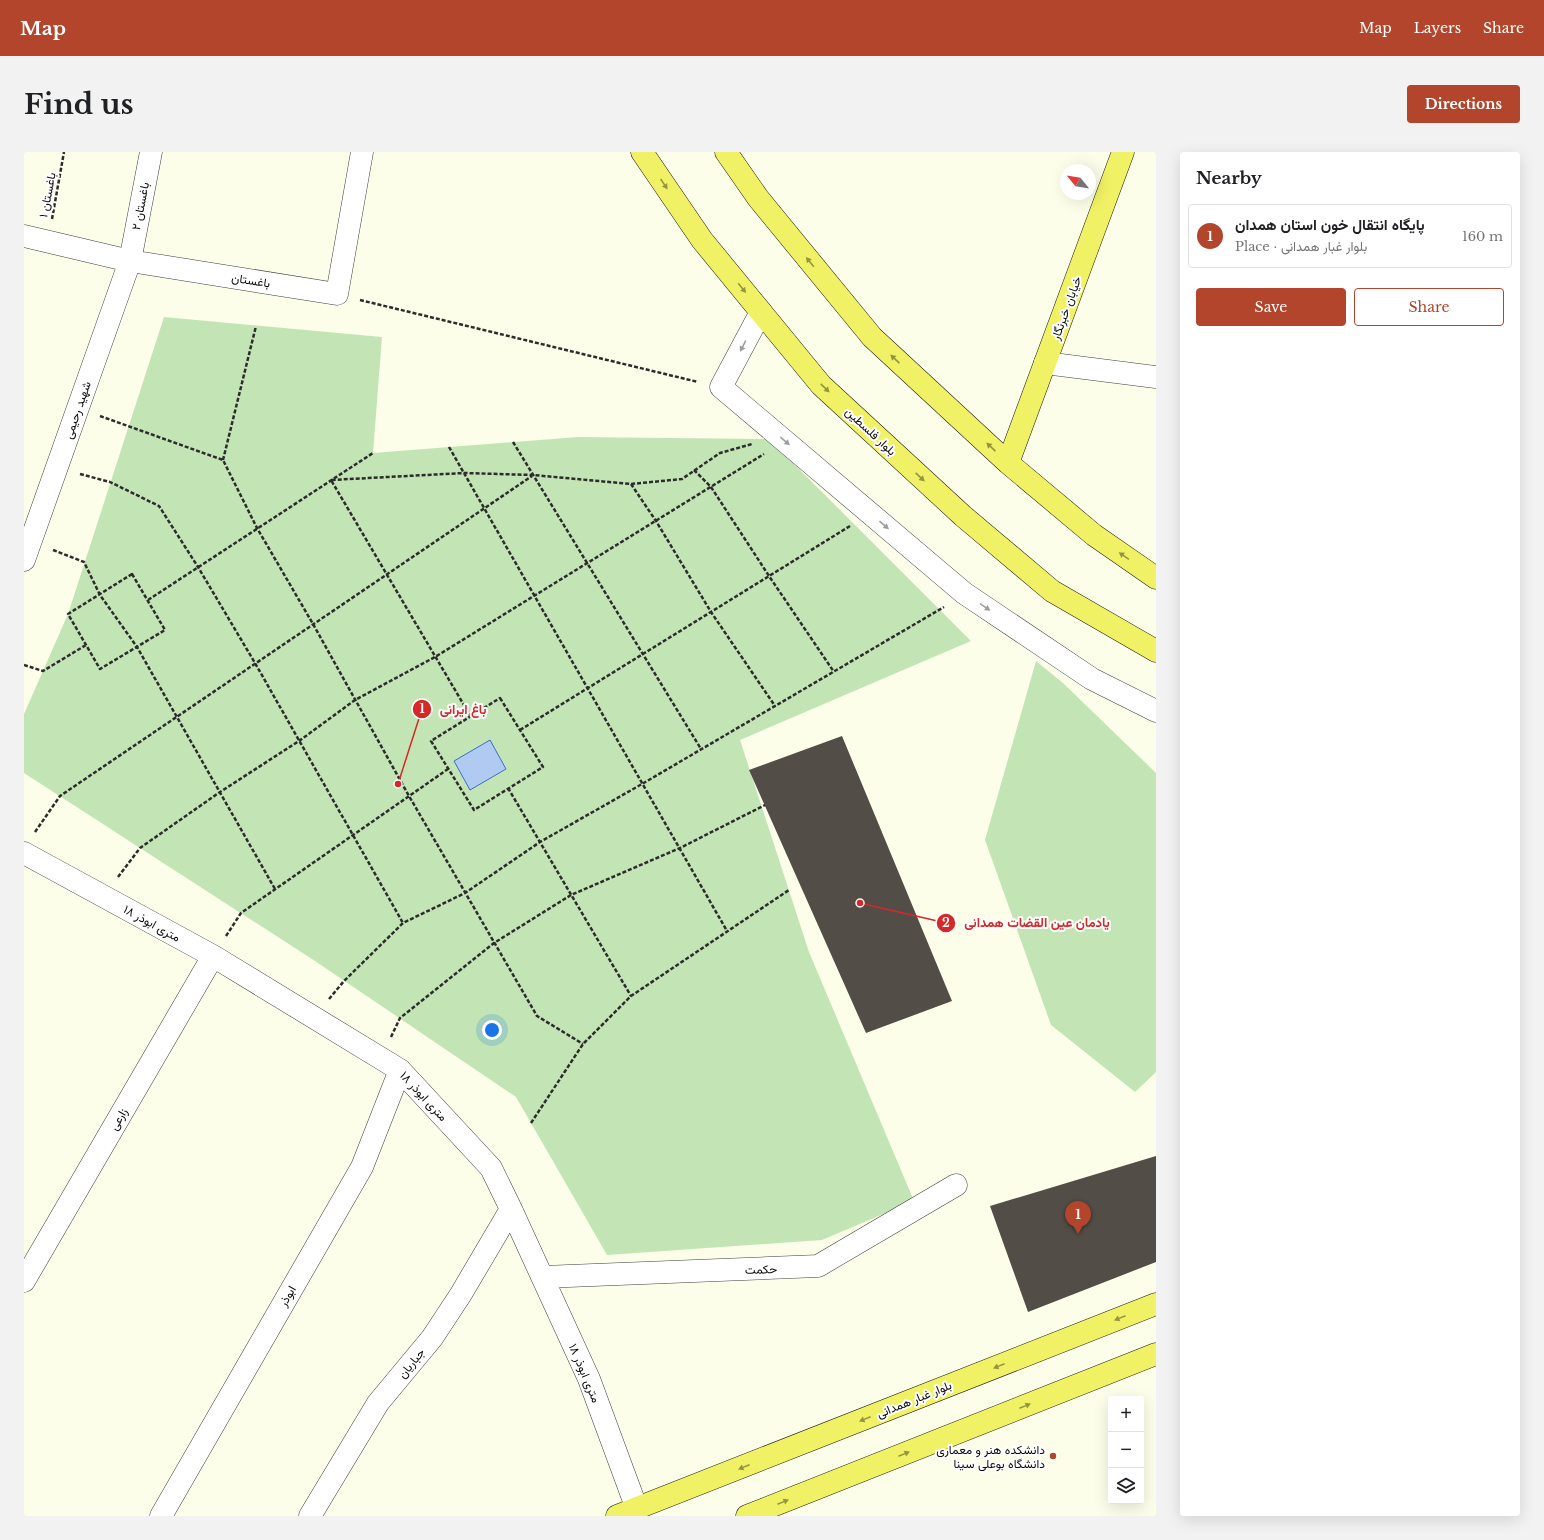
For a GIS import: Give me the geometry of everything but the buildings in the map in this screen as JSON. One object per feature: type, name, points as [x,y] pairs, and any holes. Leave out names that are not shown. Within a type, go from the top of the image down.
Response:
[{"type":"main road","name":"بلوار فلسطین","points":[[642,152],[702,240],[821,385],[962,516],[1052,591],[1156,651]]},
{"type":"main road","points":[[726,152],[758,198],[872,337],[1008,463],[1094,535],[1156,578]]},
{"type":"main road","name":"خیابان خبرنگار","points":[[1008,463],[1123,152]]},
{"type":"main road","name":"بلوار غبار همدانی","points":[[617,1516],[1156,1304]]},
{"type":"main road","points":[[747,1516],[1156,1354]]},
{"type":"street","name":"باغستان ۲","points":[[130,261],[151,152]]},
{"type":"street","points":[[337,294],[362,152]]},
{"type":"street","name":"باغستان","points":[[24,236],[130,261],[337,294]]},
{"type":"street","name":"شهید رحیمی","points":[[27,551],[130,261]]},
{"type":"street","points":[[761,312],[721,387],[780,444],[870,513],[964,593],[1092,679],[1156,711]]},
{"type":"street","points":[[1045,363],[1156,377]]},
{"type":"street","name":"۱۸ متری ابوذر","points":[[28,844],[104,897],[213,956],[400,1070],[491,1168],[543,1277],[589,1379],[637,1509]]},
{"type":"street","name":"زارعی","points":[[24,1281],[213,956]]},
{"type":"street","name":"ابوذر","points":[[161,1516],[362,1167],[400,1070]]},
{"type":"street","name":"حکمت","points":[[543,1277],[818,1266],[956,1185]]},
{"type":"street","name":"جباریان","points":[[310,1516],[378,1403],[432,1338],[461,1294],[511,1209]]},
{"type":"path","name":"باغستان ۱","points":[[48,241],[64,152]]},
{"type":"path","points":[[337,294],[721,387]]},
{"type":"path","points":[[256,326],[223,460],[257,528],[313,624],[409,796],[537,1016],[583,1044]]},
{"type":"path","points":[[78,408],[223,460]]},
{"type":"path","points":[[331,480],[464,473],[533,475],[631,484],[682,479],[720,453],[769,439],[780,444]]},
{"type":"path","points":[[513,442],[701,749]]},
{"type":"path","points":[[104,897],[140,848],[220,792],[299,741],[355,700],[436,657],[780,444]]},
{"type":"path","points":[[449,447],[727,931]]},
{"type":"path","points":[[148,600],[373,453]]},
{"type":"path","points":[[56,468],[110,482],[159,506],[198,567],[255,663],[403,923]]},
{"type":"path","points":[[694,470],[711,487],[834,672]]},
{"type":"path","points":[[28,844],[60,796],[533,475]]},
{"type":"path","points":[[331,480],[471,717]]},
{"type":"path","points":[[631,484],[656,521],[712,612],[775,706]]},
{"type":"path","points":[[520,730],[870,513]]},
{"type":"path","points":[[27,551],[84,562],[100,594],[137,647],[275,889]]},
{"type":"path","points":[[132,574],[148,600],[165,630],[100,669],[68,614],[132,574]]},
{"type":"path","points":[[314,1017],[344,980],[403,923],[465,893],[540,842],[940,610],[964,593]]},
{"type":"path","points":[[24,665],[43,671],[86,645]]},
{"type":"path","points":[[500,698],[520,730],[543,767],[474,810],[431,741],[500,698]]},
{"type":"path","points":[[213,956],[241,913],[448,769]]},
{"type":"path","points":[[508,788],[631,996]]},
{"type":"path","points":[[380,1058],[400,1018],[494,943],[571,895],[680,848],[765,805]]},
{"type":"path","points":[[531,1123],[583,1044],[631,996],[789,890]]},
{"type":"green space","points":[[164,317],[382,337],[373,453],[578,437],[769,439],[971,641],[740,740],[809,952],[914,1201],[822,1240],[607,1255],[516,1097],[315,961],[24,773],[24,714],[68,614]]},
{"type":"green space","points":[[1036,661],[1063,683],[1156,773],[1156,1072],[1135,1092],[1051,1025],[985,840]]},
{"type":"water","points":[[490,740],[506,769],[470,790],[454,761]]},
{"type":"place","name":"باغ ایرانی","points":[[398,784]]},
{"type":"place","name":"یادمان عین القضات همدانی","points":[[860,903]]},
{"type":"place","name":"پایگاه انتقال خون استان همدان","points":[[1078,1234]]},
{"type":"place","name":"دانشکده هنر و معماری دانشگاه بوعلی سینا","points":[[1053,1456]]}]
